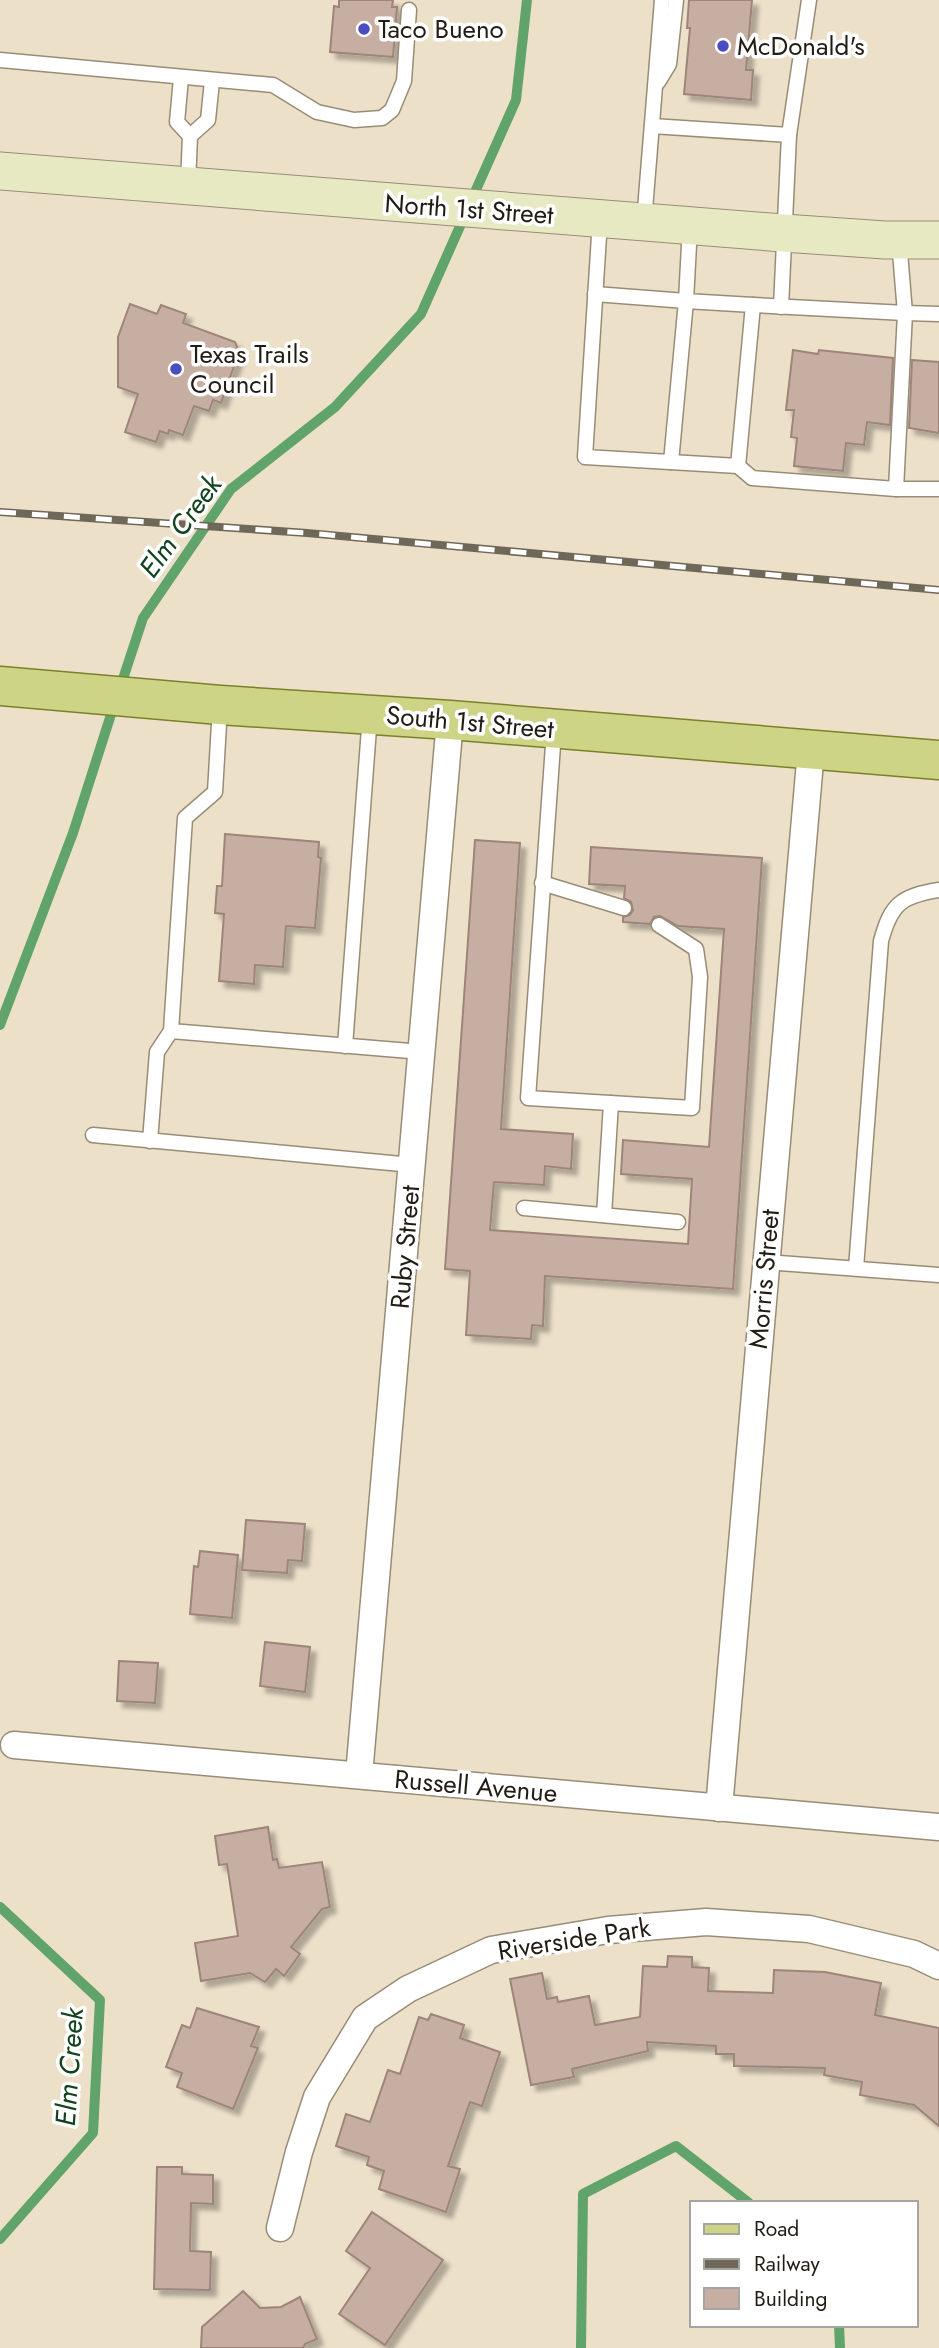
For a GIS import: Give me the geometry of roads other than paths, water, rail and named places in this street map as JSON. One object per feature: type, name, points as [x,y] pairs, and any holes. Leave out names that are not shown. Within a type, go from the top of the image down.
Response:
[{"type":"main road","name":"North 1st Street","points":[[0,171],[783,233],[939,240]]},
{"type":"main road","name":"South 1st Street","points":[[0,686],[939,760]]},
{"type":"street","name":"Ruby Street","points":[[359,1775],[450,720]]},
{"type":"street","name":"Morris Street","points":[[719,1808],[811,750]]},
{"type":"street","name":"Russell Avenue","points":[[14,1745],[939,1827]]},
{"type":"street","name":"Riverside Park","points":[[280,2228],[299,2152],[317,2097],[365,2018],[408,1989],[491,1950],[608,1930],[706,1922],[809,1929],[914,1954],[939,1966]]},
{"type":"lane","points":[[644,222],[662,0]]},
{"type":"lane","points":[[655,86],[669,64],[676,0]]},
{"type":"lane","points":[[781,307],[789,135],[809,0]]},
{"type":"lane","points":[[0,60],[273,85],[317,112],[354,120],[382,118],[392,110],[404,81],[409,10]]},
{"type":"lane","points":[[181,78],[177,122],[190,136],[188,186]]},
{"type":"lane","points":[[190,136],[208,120],[212,81]]},
{"type":"lane","points":[[652,127],[789,135]]},
{"type":"lane","points":[[600,219],[585,457],[738,466],[752,478],[896,489],[939,489]]},
{"type":"lane","points":[[671,462],[690,225]]},
{"type":"lane","points":[[896,489],[905,313],[899,240]]},
{"type":"lane","points":[[595,294],[781,307],[939,314]]},
{"type":"lane","points":[[738,466],[753,305]]},
{"type":"lane","points":[[150,1141],[156,1052],[171,1031],[185,818],[215,792],[210,704]]},
{"type":"lane","points":[[345,1046],[370,714]]},
{"type":"lane","points":[[554,730],[528,1098],[692,1108],[700,977],[696,949],[659,925]]},
{"type":"lane","points":[[542,883],[624,908]]},
{"type":"lane","points":[[856,1269],[881,941],[888,916],[901,902],[918,893],[939,890]]},
{"type":"lane","points":[[171,1031],[422,1052]]},
{"type":"lane","points":[[604,1215],[611,1103]]},
{"type":"lane","points":[[93,1135],[412,1166]]},
{"type":"lane","points":[[524,1208],[678,1222]]},
{"type":"lane","points":[[766,1262],[939,1275]]},
{"type":"waterway","name":"Elm Creek","points":[[471,201],[516,100],[527,0]]},
{"type":"waterway","name":"Elm Creek","points":[[120,688],[143,618],[231,489],[335,407],[421,314],[465,215]]},
{"type":"waterway","name":"Elm Creek","points":[[0,1025],[73,833],[115,702]]},
{"type":"waterway","name":"Elm Creek","points":[[0,1907],[100,2000],[93,2133],[0,2239]]},
{"type":"waterway","name":"Elm Creek","points":[[581,2348],[583,2194],[676,2146],[746,2201]]},
{"type":"waterway","name":"Elm Creek","points":[[839,2327],[840,2348]]},
{"type":"railway","points":[[0,512],[307,533],[939,590]]},
{"type":"place","name":"Taco Bueno","points":[[364,29]]},
{"type":"place","name":"McDonald's","points":[[723,46]]},
{"type":"place","name":"Texas Trails Council","points":[[176,369]]}]
